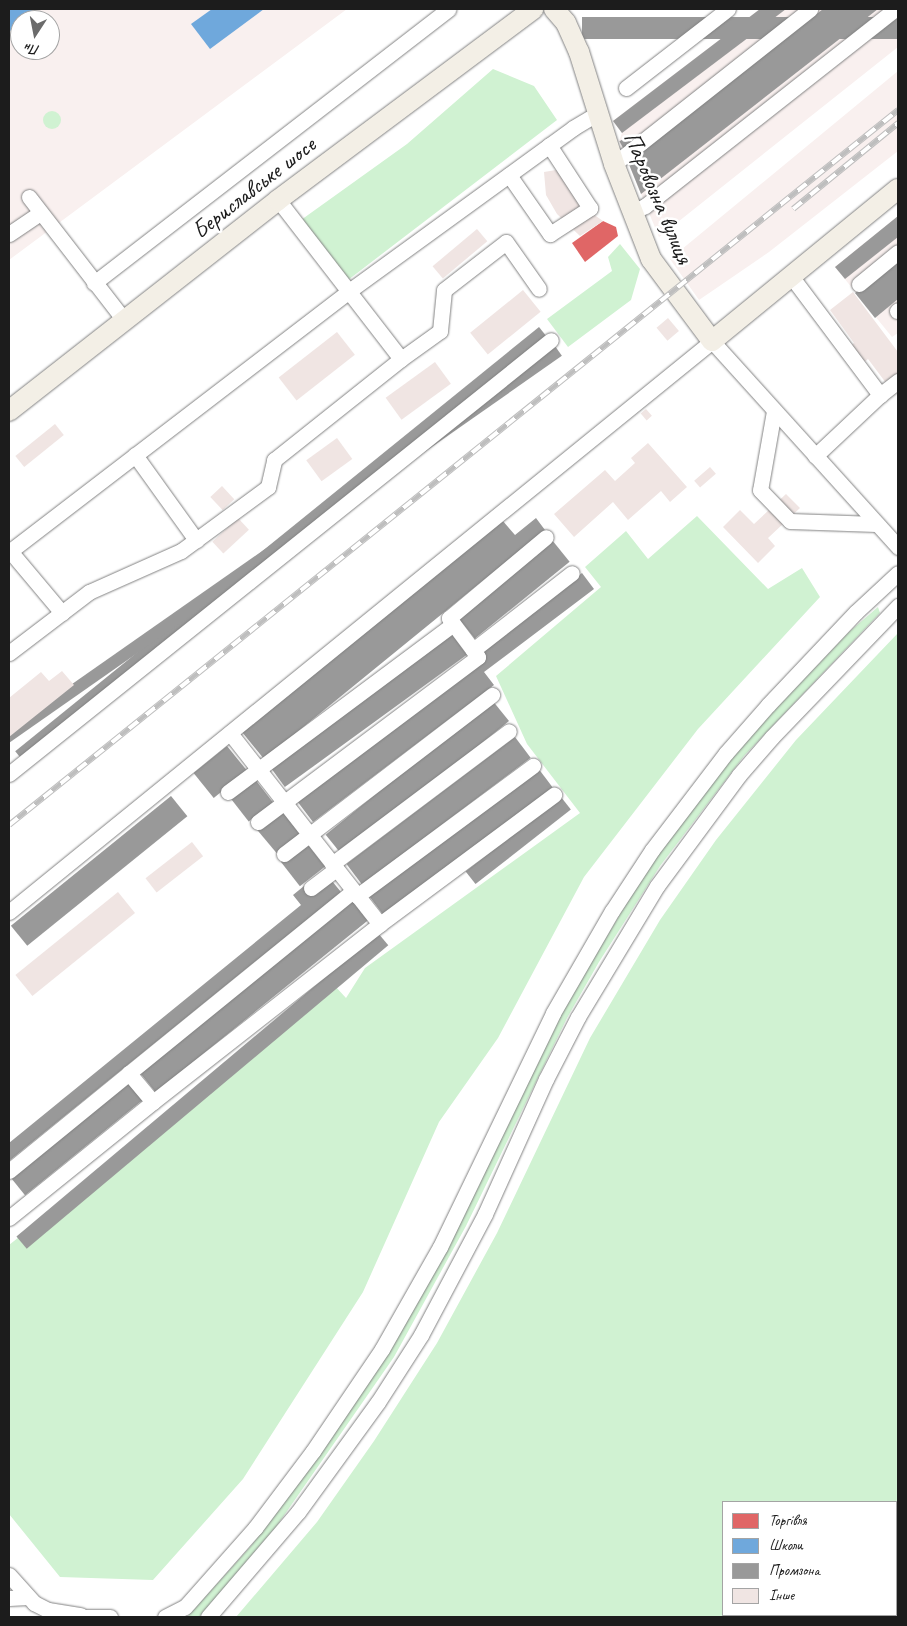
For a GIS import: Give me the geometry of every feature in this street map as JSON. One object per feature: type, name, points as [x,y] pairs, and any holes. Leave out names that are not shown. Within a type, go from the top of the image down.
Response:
[{"type":"main road","name":"Бериславське шосе","points":[[9,411],[278,200],[533,9]]},
{"type":"main road","name":"Паровозна вулиця","points":[[554,9],[566,22],[579,52],[614,164],[651,259],[712,341]]},
{"type":"main road","points":[[712,341],[898,189]]},
{"type":"street","points":[[94,283],[448,9]]},
{"type":"street","points":[[626,88],[728,9]]},
{"type":"street","points":[[614,164],[810,9]]},
{"type":"street","points":[[633,212],[646,206],[895,9]]},
{"type":"street","points":[[62,612],[10,552],[349,291],[549,145],[598,113]]},
{"type":"street","points":[[509,175],[550,234],[590,208],[549,145]]},
{"type":"street","points":[[28,197],[124,320]]},
{"type":"street","points":[[278,200],[401,359]]},
{"type":"street","points":[[9,234],[40,212]]},
{"type":"street","points":[[9,653],[89,592],[181,551],[268,487],[274,460],[401,359],[440,331],[444,290],[506,242],[539,290]]},
{"type":"street","points":[[859,284],[898,252]]},
{"type":"street","points":[[791,276],[880,395]]},
{"type":"street","points":[[9,774],[551,340]]},
{"type":"street","points":[[9,912],[712,341],[898,547]]},
{"type":"street","points":[[815,456],[880,395],[898,381]]},
{"type":"street","points":[[774,411],[760,490],[790,521],[876,524]]},
{"type":"street","points":[[135,455],[196,540]]},
{"type":"street","points":[[258,822],[478,657],[449,618],[546,537]]},
{"type":"street","points":[[473,650],[572,573]]},
{"type":"street","points":[[165,1617],[185,1607],[255,1528],[313,1451],[382,1349],[449,1230],[553,1013],[612,911],[652,850],[726,753],[762,712],[856,612],[898,573]]},
{"type":"street","points":[[208,1617],[260,1560],[309,1498],[421,1334],[480,1223],[573,1026],[657,886],[750,762],[825,679],[898,606]]},
{"type":"street","points":[[228,792],[453,624]]},
{"type":"street","points":[[284,854],[492,695]]},
{"type":"street","points":[[312,888],[334,867],[509,731]]},
{"type":"street","points":[[230,733],[380,924]]},
{"type":"street","points":[[9,1171],[129,1073],[355,894],[533,766]]},
{"type":"street","points":[[9,1218],[380,924],[554,796]]},
{"type":"street","points":[[129,1073],[153,1102]]},
{"type":"street","points":[[9,1575],[28,1597],[48,1610],[77,1616],[110,1617]]},
{"type":"street","points":[[9,1598],[28,1597]]},
{"type":"shaded area","points":[[9,9],[347,9],[9,260]]},
{"type":"shaded area","points":[[760,9],[898,9],[898,47],[659,237],[619,141],[622,133],[613,121]]},
{"type":"shaded area","points":[[898,71],[898,151],[769,252],[699,300],[670,259]]},
{"type":"shaded area","points":[[898,216],[898,333],[892,337],[835,267]]},
{"type":"green space","points":[[493,69],[534,86],[557,120],[348,280],[301,220],[407,144]]},
{"type":"green space","points":[[48,111],[56,111],[61,116],[59,127],[48,129],[43,124],[43,116]]},
{"type":"green space","points":[[620,244],[640,269],[631,300],[568,347],[547,319],[612,271],[608,257]]},
{"type":"green space","points":[[697,516],[768,589],[802,568],[820,597],[698,729],[584,877],[498,1038],[439,1122],[363,1292],[243,1479],[153,1580],[60,1577],[9,1514],[9,1245],[335,986],[346,998],[365,968],[580,813],[527,744],[496,676],[601,587],[585,567],[626,531],[648,559]]},
{"type":"green space","points":[[878,607],[880,613],[744,756],[660,866],[599,962],[567,1018],[466,1226],[394,1357],[276,1527],[199,1617],[187,1617],[251,1546],[344,1418],[560,1014],[646,871],[736,751],[849,632]]},
{"type":"green space","points":[[898,633],[898,1617],[236,1617],[317,1522],[374,1441],[437,1343],[497,1233],[590,1038],[660,920],[716,840],[796,740]]},
{"type":"building: Торгівля","points":[[603,221],[616,227],[618,236],[585,262],[572,243]]},
{"type":"building: Школи","points":[[9,9],[32,10],[10,10],[9,32]]},
{"type":"building: Школи","points":[[212,9],[264,9],[210,49],[191,24]]},
{"type":"building: Промзона","points":[[760,9],[786,9],[622,133],[613,121]]},
{"type":"building: Промзона","points":[[823,9],[878,9],[641,194],[628,162]]},
{"type":"building: Промзона","points":[[582,17],[898,17],[898,39],[582,39]]},
{"type":"building: Промзона","points":[[629,136],[634,145],[624,150],[619,141]]},
{"type":"building: Промзона","points":[[898,216],[898,237],[845,279],[835,267]]},
{"type":"building: Промзона","points":[[898,259],[898,299],[875,318],[855,293]]},
{"type":"building: Промзона","points":[[539,327],[548,338],[24,762],[15,751]]},
{"type":"building: Промзона","points":[[555,346],[562,356],[9,743],[9,728]]},
{"type":"building: Промзона","points":[[536,518],[545,530],[264,759],[242,732],[502,520],[515,535]]},
{"type":"building: Промзона","points":[[552,540],[570,562],[475,639],[457,617]]},
{"type":"building: Промзона","points":[[582,573],[594,589],[484,672],[494,685],[313,822],[297,801],[486,658],[480,650]]},
{"type":"building: Промзона","points":[[451,633],[467,655],[285,787],[269,765]]},
{"type":"building: Промзона","points":[[492,700],[509,721],[343,856],[326,835]]},
{"type":"building: Промзона","points":[[515,737],[531,758],[362,885],[346,864]]},
{"type":"building: Промзона","points":[[227,746],[247,771],[214,798],[194,773]]},
{"type":"building: Промзона","points":[[538,768],[554,789],[384,916],[369,896]]},
{"type":"building: Промзона","points":[[254,778],[273,802],[249,822],[230,797]]},
{"type":"building: Промзона","points":[[171,796],[187,816],[27,946],[11,926]]},
{"type":"building: Промзона","points":[[561,797],[571,810],[476,884],[466,871]]},
{"type":"building: Промзона","points":[[281,810],[300,833],[277,853],[257,830]]},
{"type":"building: Промзона","points":[[306,842],[325,866],[300,886],[281,862]]},
{"type":"building: Промзона","points":[[332,881],[341,892],[9,1161],[9,1143],[301,905],[293,895],[304,886],[312,896]]},
{"type":"building: Промзона","points":[[353,899],[369,919],[156,1092],[139,1072]]},
{"type":"building: Промзона","points":[[378,933],[388,945],[27,1249],[16,1236]]},
{"type":"building: Промзона","points":[[126,1080],[142,1100],[25,1195],[9,1175]]},
{"type":"building: Інше","points":[[556,170],[563,172],[583,207],[603,221],[580,236],[557,214],[546,195],[544,172]]},
{"type":"building: Інше","points":[[477,229],[487,241],[443,279],[433,266]]},
{"type":"building: Інше","points":[[523,290],[541,312],[488,355],[470,333]]},
{"type":"building: Інше","points":[[853,292],[898,352],[898,373],[886,383],[868,359],[861,365],[848,347],[854,343],[830,310]]},
{"type":"building: Інше","points":[[668,318],[679,331],[667,341],[657,328]]},
{"type":"building: Інше","points":[[337,332],[355,355],[297,400],[279,378]]},
{"type":"building: Інше","points":[[435,362],[451,384],[402,420],[386,398]]},
{"type":"building: Інше","points":[[646,409],[652,416],[647,420],[641,414]]},
{"type":"building: Інше","points":[[55,424],[64,435],[24,467],[15,456]]},
{"type":"building: Інше","points":[[337,438],[352,459],[322,481],[306,460]]},
{"type":"building: Інше","points":[[648,443],[687,487],[670,502],[661,491],[628,520],[613,502],[574,537],[554,514],[605,470],[615,481],[635,463],[631,458]]},
{"type":"building: Інше","points":[[710,467],[716,474],[700,488],[694,481]]},
{"type":"building: Інше","points":[[222,486],[234,499],[223,510],[210,497]]},
{"type":"building: Інше","points":[[786,494],[800,508],[768,538],[775,546],[758,563],[723,527],[740,510],[754,524]]},
{"type":"building: Інше","points":[[238,518],[249,530],[223,554],[212,542]]},
{"type":"building: Інше","points":[[62,671],[74,685],[9,737],[9,698],[41,672],[49,681]]},
{"type":"building: Інше","points":[[192,842],[203,856],[157,893],[146,878]]},
{"type":"building: Інше","points":[[118,892],[135,913],[32,996],[15,975]]},
{"type":"railway","points":[[9,825],[898,110]]},
{"type":"railway","points":[[793,209],[898,123]]}]
